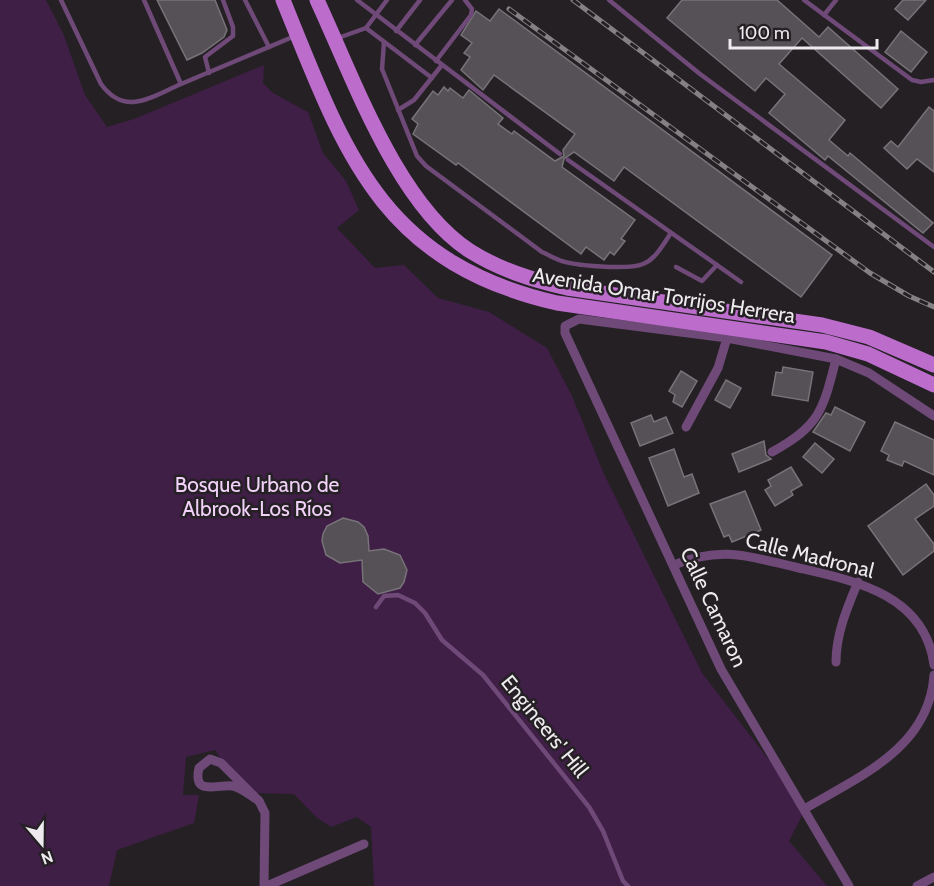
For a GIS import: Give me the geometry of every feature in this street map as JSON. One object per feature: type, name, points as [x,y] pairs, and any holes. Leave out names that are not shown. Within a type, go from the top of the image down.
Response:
[{"type":"main road","name":"Avenida Omar Torrijos Herrera","points":[[283,0],[347,149],[369,185],[394,216],[426,245],[455,266],[522,295],[557,303],[825,342],[868,354],[934,386]]},
{"type":"main road","name":"Avenida Omar Torrijos Herrera","points":[[317,0],[388,152],[415,198],[441,227],[468,250],[501,268],[533,280],[567,288],[822,325],[869,338],[934,365]]},
{"type":"street","name":"Calle Camaron","points":[[727,338],[579,320],[565,326],[565,333],[721,669],[806,808],[849,886]]},
{"type":"street","points":[[686,427],[718,368],[727,338],[836,359],[869,373],[934,416]]},
{"type":"street","points":[[772,452],[796,439],[817,418],[828,392],[836,359]]},
{"type":"street","name":"Calle Madronal","points":[[674,566],[699,555],[727,553],[858,582],[885,593],[914,618],[932,650],[934,665]]},
{"type":"street","points":[[836,662],[836,645],[858,582]]},
{"type":"street","points":[[806,808],[858,778],[905,744],[925,715],[933,689],[934,675]]},
{"type":"street","points":[[259,801],[235,786],[206,788],[198,777],[199,768],[205,761],[218,760],[259,801],[265,813],[265,886],[364,844]]},
{"type":"street","points":[[917,886],[934,877]]},
{"type":"lane","points":[[61,0],[108,94],[119,102],[141,101],[297,35]]},
{"type":"lane","points":[[144,0],[181,84]]},
{"type":"lane","points":[[209,73],[205,57],[233,36],[233,27],[223,0]]},
{"type":"lane","points":[[245,0],[269,47]]},
{"type":"lane","points":[[357,0],[375,16],[560,154]]},
{"type":"lane","points":[[335,39],[366,27],[387,0]]},
{"type":"lane","points":[[396,31],[420,0]]},
{"type":"lane","points":[[415,45],[452,0]]},
{"type":"lane","points":[[436,61],[471,15],[472,9],[465,0]]},
{"type":"lane","points":[[609,0],[700,74],[934,247]]},
{"type":"lane","points":[[804,0],[912,81],[934,80]]},
{"type":"lane","points":[[824,15],[836,0]]},
{"type":"lane","points":[[366,27],[432,78]]},
{"type":"lane","points":[[384,42],[381,53],[382,69],[411,143],[426,166],[542,252],[560,261],[634,266],[645,264],[653,257],[671,233]]},
{"type":"lane","points":[[398,110],[414,100],[442,65]]},
{"type":"lane","points":[[568,159],[741,282]]},
{"type":"lane","points":[[676,267],[702,281],[717,265]]},
{"type":"lane","name":"Engineers' Hill","points":[[376,607],[384,596],[398,595],[415,603],[425,613],[442,640],[483,675],[589,807],[603,831],[623,882],[628,886]]},
{"type":"green space","name":"Bosque Urbano de Albrook-Los Ríos","points":[[0,0],[46,0],[63,33],[85,95],[107,127],[134,119],[264,65],[263,83],[273,93],[308,112],[323,153],[346,181],[359,210],[337,228],[375,268],[404,265],[438,298],[489,312],[547,348],[572,396],[604,474],[702,673],[806,808],[789,841],[827,886],[374,886],[371,827],[357,817],[331,827],[316,817],[294,794],[250,793],[229,771],[215,750],[186,757],[183,795],[199,795],[194,823],[117,850],[109,886],[0,886]]},
{"type":"building","points":[[157,0],[215,0],[227,30],[224,37],[202,53],[187,60]]},
{"type":"building","points":[[682,0],[777,0],[819,37],[828,27],[898,89],[881,108],[802,38],[779,64],[845,120],[829,140],[848,156],[850,153],[933,223],[923,233],[828,156],[825,160],[769,113],[785,94],[766,78],[755,91],[667,18]]},
{"type":"building","points":[[903,0],[926,0],[908,20],[895,9]]},
{"type":"building","points":[[499,9],[832,255],[801,297],[624,167],[614,181],[574,152],[564,159],[562,167],[635,220],[621,239],[625,241],[614,255],[610,252],[604,260],[586,247],[581,254],[458,163],[456,165],[413,134],[418,124],[412,119],[433,91],[438,95],[444,87],[448,91],[450,88],[463,98],[469,90],[503,118],[498,124],[512,134],[514,131],[555,161],[564,156],[563,150],[575,134],[494,75],[483,90],[461,70],[470,57],[464,53],[472,43],[461,35],[476,11],[490,21]]},
{"type":"building","points":[[901,31],[927,52],[911,72],[885,52]]},
{"type":"building","points":[[929,107],[934,111],[934,172],[917,159],[907,169],[884,148],[891,141],[898,147]]},
{"type":"building","points":[[783,367],[813,372],[808,401],[772,395],[776,372],[782,373]]},
{"type":"building","points":[[681,371],[697,381],[682,407],[673,402],[675,395],[669,391]]},
{"type":"building","points":[[726,380],[741,388],[730,408],[715,400]]},
{"type":"building","points":[[835,407],[865,422],[850,451],[813,432],[826,413],[831,415]]},
{"type":"building","points":[[651,415],[654,422],[666,417],[673,433],[640,446],[631,423]]},
{"type":"building","points":[[895,422],[934,440],[934,475],[904,461],[902,466],[887,460],[889,455],[881,451]]},
{"type":"building","points":[[764,441],[766,455],[771,459],[739,472],[732,454]]},
{"type":"building","points":[[815,443],[834,459],[822,473],[803,457]]},
{"type":"building","points":[[674,449],[684,477],[692,474],[699,493],[668,506],[649,458]]},
{"type":"building","points":[[791,467],[802,485],[791,491],[793,495],[775,506],[765,490],[771,486],[768,480]]},
{"type":"building","points":[[926,484],[934,495],[934,506],[915,519],[934,544],[934,551],[903,575],[868,526]]},
{"type":"building","points":[[745,491],[761,530],[732,542],[729,535],[724,537],[710,504]]},
{"type":"building","points":[[343,518],[358,522],[364,527],[368,536],[369,551],[384,549],[400,555],[407,570],[400,588],[378,594],[363,582],[362,560],[340,563],[326,555],[322,541],[323,534],[327,526]]},
{"type":"railway","points":[[573,0],[934,272]]},
{"type":"railway","points":[[509,9],[870,273],[909,296],[934,307]]}]
